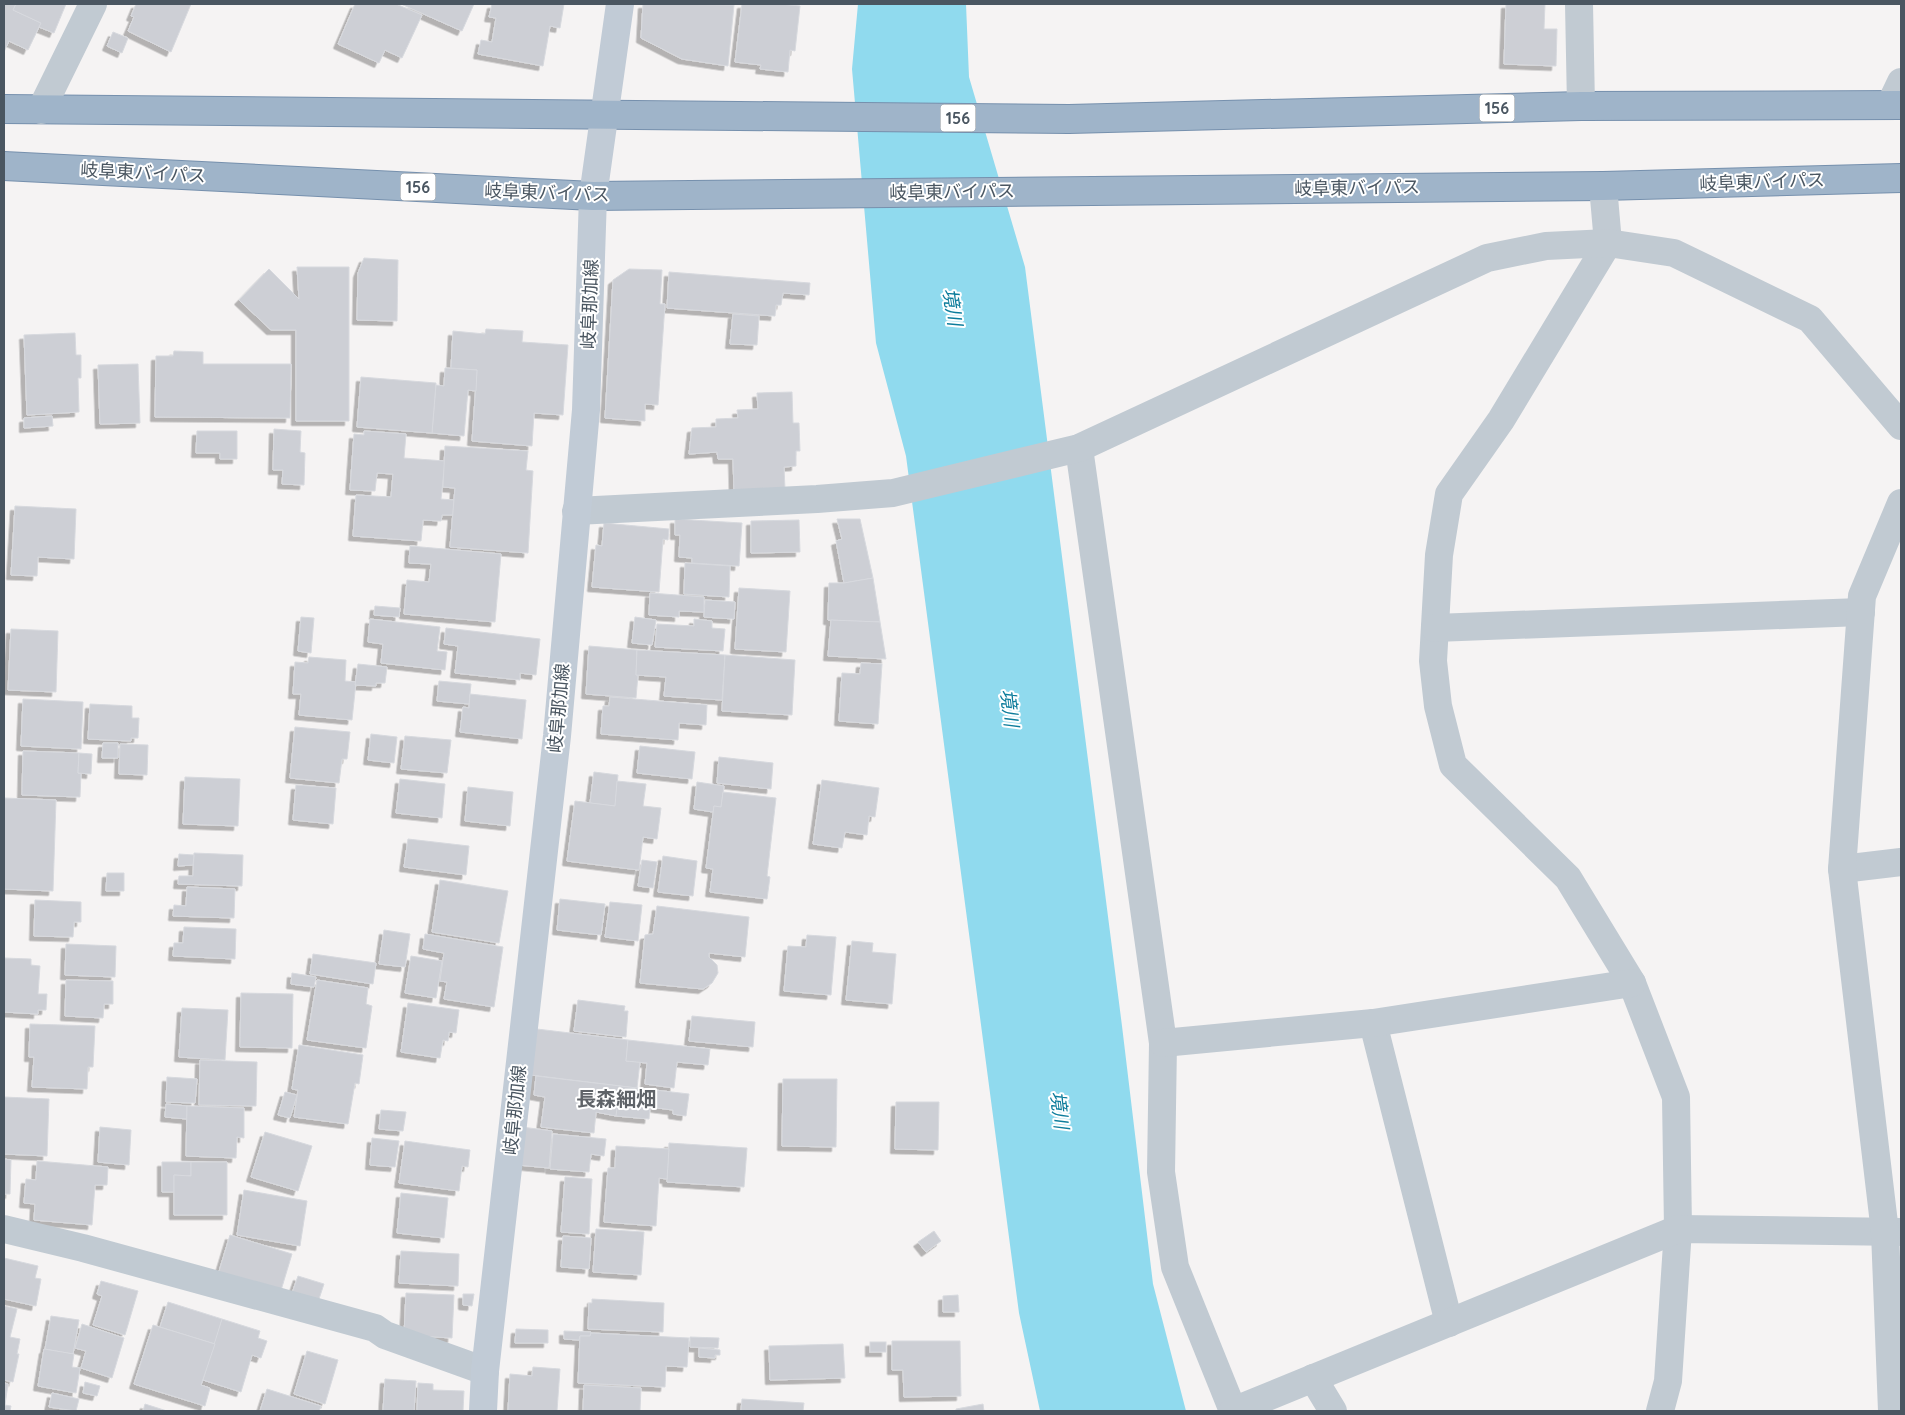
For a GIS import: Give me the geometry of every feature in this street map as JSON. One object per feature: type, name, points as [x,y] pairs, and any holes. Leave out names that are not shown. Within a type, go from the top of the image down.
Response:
[{"type":"highway","name":"156","points":[[4,109],[1093,118],[1897,97]]},
{"type":"highway","name":"岐阜東バイパス","points":[[4,166],[593,196],[1603,186],[1901,178]]},
{"type":"main road","name":"岐阜那加線","points":[[483,1411],[557,736],[586,410],[593,196],[603,113],[620,4]]},
{"type":"street","points":[[41,110],[93,4]]},
{"type":"street","points":[[1579,4],[1581,106]]},
{"type":"street","points":[[1603,186],[1608,244],[1501,420],[1449,494],[1439,555],[1433,661],[1438,706],[1453,765],[1568,878],[1632,983],[1676,1097],[1678,1229],[1668,1381],[1660,1411]]},
{"type":"street","points":[[576,511],[893,492],[1075,449],[1487,258],[1546,246],[1608,244],[1674,254],[1810,319],[1901,426]]},
{"type":"street","points":[[1075,449],[1163,1043],[1161,1172],[1176,1267],[1233,1411],[1678,1229],[1893,1232]]},
{"type":"street","points":[[1892,1411],[1893,1232],[1842,869],[1862,596],[1901,503]]},
{"type":"street","points":[[1435,628],[1861,612]]},
{"type":"street","points":[[1842,869],[1901,862]]},
{"type":"street","points":[[1163,1043],[1373,1023],[1632,983]]},
{"type":"street","points":[[1373,1023],[1449,1323]]},
{"type":"street","points":[[4,1229],[92,1250],[375,1328],[385,1335],[486,1371]]},
{"type":"street","points":[[1313,1378],[1333,1411]]},
{"type":"water","name":"境川","points":[[858,4],[966,4],[969,77],[1025,267],[1153,1284],[1186,1411],[1040,1411],[1019,1313],[906,456],[876,343],[852,69]]},
{"type":"building","points":[[4,4],[16,4],[13,10],[41,23],[28,50],[9,41],[4,52]]},
{"type":"building","points":[[16,4],[66,4],[54,33],[39,27],[41,23],[13,10]]},
{"type":"building","points":[[136,4],[191,4],[171,52],[128,31],[134,17],[131,16]]},
{"type":"building","points":[[355,4],[396,4],[422,15],[402,58],[385,50],[379,63],[338,44]]},
{"type":"building","points":[[401,4],[474,4],[462,31]]},
{"type":"building","points":[[492,4],[564,4],[560,28],[550,26],[543,66],[478,54],[481,40],[492,42],[496,18],[489,17]]},
{"type":"building","points":[[643,4],[734,5],[728,66],[682,59],[641,38]]},
{"type":"building","points":[[742,4],[800,6],[795,51],[790,50],[788,72],[760,69],[761,65],[735,62]]},
{"type":"building","points":[[1506,4],[1545,4],[1544,29],[1557,29],[1556,66],[1504,64]]},
{"type":"building","points":[[113,32],[128,38],[122,53],[107,46]]},
{"type":"building","points":[[364,258],[398,260],[397,321],[357,320],[358,273]]},
{"type":"building","points":[[297,267],[349,267],[349,421],[296,421],[296,330],[271,330],[239,300],[269,269],[299,299]]},
{"type":"building","points":[[629,269],[662,270],[660,304],[665,304],[658,405],[645,404],[645,421],[605,418],[613,280]]},
{"type":"building","points":[[669,272],[810,283],[809,295],[783,293],[781,305],[776,305],[775,316],[667,308]]},
{"type":"building","points":[[733,314],[759,316],[757,345],[730,344]]},
{"type":"building","points":[[486,329],[523,331],[522,342],[568,345],[563,415],[534,413],[532,446],[472,441],[477,370],[451,368],[453,331],[485,334]]},
{"type":"building","points":[[75,333],[76,355],[81,355],[81,378],[78,378],[79,412],[27,415],[24,335]]},
{"type":"building","points":[[174,351],[203,352],[203,364],[291,364],[290,418],[155,417],[156,356],[173,356]]},
{"type":"building","points":[[138,364],[140,423],[100,424],[98,365]]},
{"type":"building","points":[[445,368],[477,370],[476,391],[468,390],[464,436],[432,433],[436,385],[444,386]]},
{"type":"building","points":[[361,377],[436,383],[432,433],[357,427]]},
{"type":"building","points":[[792,392],[793,423],[799,423],[800,451],[796,451],[796,466],[784,467],[785,489],[734,491],[733,459],[718,459],[717,452],[689,454],[692,428],[716,427],[716,419],[738,418],[737,410],[758,409],[757,393]]},
{"type":"building","points":[[52,416],[53,426],[24,428],[24,418]]},
{"type":"building","points":[[274,429],[301,431],[300,452],[305,453],[304,485],[282,484],[283,470],[273,470]]},
{"type":"building","points":[[197,431],[237,431],[237,459],[220,459],[220,453],[196,453]]},
{"type":"building","points":[[364,431],[406,434],[404,458],[445,461],[441,499],[454,500],[453,515],[442,515],[441,521],[423,520],[421,541],[353,536],[356,495],[391,497],[393,474],[377,473],[375,491],[350,490],[354,434],[364,435]]},
{"type":"building","points":[[445,446],[528,451],[526,470],[533,471],[528,553],[450,547],[455,488],[443,487]]},
{"type":"building","points":[[15,506],[76,509],[74,559],[38,557],[37,576],[11,575]]},
{"type":"building","points":[[675,519],[742,523],[739,566],[692,563],[692,558],[679,557],[680,535],[675,535]]},
{"type":"building","points":[[837,519],[860,519],[873,578],[844,583],[836,541],[842,539]]},
{"type":"building","points":[[799,520],[800,552],[751,553],[751,521]]},
{"type":"building","points":[[604,523],[669,529],[668,540],[663,539],[659,592],[592,587],[596,545],[602,546]]},
{"type":"building","points":[[410,546],[501,554],[495,622],[404,614],[407,580],[429,582],[431,564],[409,563]]},
{"type":"building","points":[[685,563],[730,566],[729,597],[684,594]]},
{"type":"building","points":[[873,578],[880,622],[828,620],[829,583],[844,583]]},
{"type":"building","points":[[739,588],[790,591],[786,652],[735,649]]},
{"type":"building","points":[[650,593],[704,597],[704,612],[679,611],[679,617],[649,615]]},
{"type":"building","points":[[705,600],[735,602],[734,619],[704,617]]},
{"type":"building","points":[[375,606],[400,608],[399,617],[374,615]]},
{"type":"building","points":[[301,617],[314,618],[311,653],[298,651]]},
{"type":"building","points":[[635,617],[656,620],[652,645],[632,643]]},
{"type":"building","points":[[370,619],[440,627],[437,651],[447,652],[445,670],[381,663],[383,644],[368,642]]},
{"type":"building","points":[[694,619],[712,621],[712,628],[725,629],[723,651],[655,647],[657,624],[694,626]]},
{"type":"building","points":[[831,620],[880,622],[886,659],[828,656]]},
{"type":"building","points":[[446,628],[540,639],[536,675],[520,673],[520,680],[455,673],[458,646],[444,644]]},
{"type":"building","points":[[11,629],[58,631],[56,692],[8,690]]},
{"type":"building","points":[[589,646],[637,650],[636,675],[638,675],[636,698],[586,694]]},
{"type":"building","points":[[637,650],[725,655],[722,700],[664,696],[666,677],[636,675]]},
{"type":"building","points":[[725,655],[795,660],[792,715],[722,711]]},
{"type":"building","points":[[309,657],[346,660],[345,681],[356,682],[352,720],[299,715],[301,694],[293,694],[295,662],[308,663]]},
{"type":"building","points":[[861,663],[882,664],[878,724],[839,721],[842,673],[860,674]]},
{"type":"building","points":[[358,664],[387,667],[385,683],[376,683],[376,686],[355,685]]},
{"type":"building","points":[[439,681],[471,684],[469,704],[437,701]]},
{"type":"building","points":[[470,694],[526,700],[522,739],[460,732],[463,707],[469,708]]},
{"type":"building","points":[[610,697],[707,705],[706,725],[679,723],[678,740],[601,734],[603,706],[609,706]]},
{"type":"building","points":[[23,699],[83,702],[81,749],[21,746]]},
{"type":"building","points":[[90,704],[132,706],[132,718],[139,718],[138,738],[131,738],[131,741],[88,739]]},
{"type":"building","points":[[295,727],[350,732],[347,759],[342,759],[339,783],[290,778]]},
{"type":"building","points":[[371,734],[397,737],[394,763],[368,760]]},
{"type":"building","points":[[405,736],[451,740],[447,773],[401,769]]},
{"type":"building","points":[[103,743],[118,743],[118,758],[102,758]]},
{"type":"building","points":[[120,744],[148,745],[147,775],[119,774]]},
{"type":"building","points":[[640,746],[695,752],[692,779],[637,773]]},
{"type":"building","points":[[23,751],[79,753],[78,773],[81,774],[80,797],[22,795]]},
{"type":"building","points":[[79,753],[92,754],[91,774],[78,773]]},
{"type":"building","points":[[719,757],[773,763],[771,789],[717,783]]},
{"type":"building","points":[[594,772],[618,775],[615,806],[590,803]]},
{"type":"building","points":[[185,777],[240,779],[238,826],[183,824]]},
{"type":"building","points":[[400,779],[445,784],[442,818],[396,813]]},
{"type":"building","points":[[822,780],[879,788],[875,817],[869,816],[867,835],[845,832],[842,848],[813,844]]},
{"type":"building","points":[[617,781],[646,784],[643,806],[661,808],[657,839],[643,837],[639,870],[567,861],[575,801],[615,806]]},
{"type":"building","points":[[697,782],[724,786],[721,807],[714,806],[713,812],[694,809]]},
{"type":"building","points":[[296,785],[336,788],[333,824],[293,820]]},
{"type":"building","points":[[468,787],[513,792],[510,826],[465,821]]},
{"type":"building","points":[[723,792],[776,798],[767,876],[770,877],[767,899],[710,892],[713,869],[706,868],[714,806],[721,807]]},
{"type":"building","points":[[4,798],[56,800],[53,891],[4,889]]},
{"type":"building","points":[[408,839],[469,846],[466,875],[404,867]]},
{"type":"building","points":[[194,853],[243,855],[242,886],[178,884],[179,876],[193,876]]},
{"type":"building","points":[[179,854],[194,855],[193,865],[178,866]]},
{"type":"building","points":[[663,856],[697,861],[693,896],[658,892]]},
{"type":"building","points":[[642,860],[657,862],[653,888],[638,886]]},
{"type":"building","points":[[107,873],[124,873],[124,891],[106,891]]},
{"type":"building","points":[[440,880],[508,891],[499,943],[432,932]]},
{"type":"building","points":[[187,887],[235,889],[234,918],[173,916],[174,905],[186,906]]},
{"type":"building","points":[[560,899],[605,904],[601,935],[557,930]]},
{"type":"building","points":[[35,900],[81,902],[81,922],[74,922],[73,937],[34,936]]},
{"type":"building","points":[[610,902],[642,905],[638,941],[605,937]]},
{"type":"building","points":[[657,906],[749,917],[745,957],[709,953],[709,957],[717,965],[718,973],[712,983],[703,989],[640,983],[645,935],[653,934]]},
{"type":"building","points":[[184,927],[236,929],[235,959],[173,956],[174,943],[183,943]]},
{"type":"building","points":[[384,930],[410,934],[405,967],[379,964]]},
{"type":"building","points":[[425,934],[503,947],[494,1007],[444,999],[447,982],[440,981],[444,953],[423,949]]},
{"type":"building","points":[[807,935],[836,937],[831,995],[784,991],[788,946],[806,947]]},
{"type":"building","points":[[852,941],[873,943],[872,952],[896,954],[892,1004],[846,1000]]},
{"type":"building","points":[[66,944],[116,946],[115,977],[65,975]]},
{"type":"building","points":[[313,954],[376,963],[373,984],[310,974]]},
{"type":"building","points":[[411,956],[442,961],[436,998],[405,993]]},
{"type":"building","points":[[4,958],[31,959],[31,965],[40,966],[38,994],[47,994],[46,1010],[38,1010],[38,1014],[4,1012]]},
{"type":"building","points":[[292,973],[316,977],[314,987],[291,984]]},
{"type":"building","points":[[66,980],[113,981],[113,1004],[104,1004],[103,1018],[65,1016]]},
{"type":"building","points":[[317,980],[368,988],[366,1004],[372,1006],[366,1048],[307,1040]]},
{"type":"building","points":[[241,993],[293,994],[292,1048],[240,1047]]},
{"type":"building","points":[[578,1000],[625,1006],[624,1011],[628,1011],[626,1037],[574,1031]]},
{"type":"building","points":[[408,1003],[459,1010],[456,1033],[449,1032],[448,1041],[443,1040],[440,1058],[401,1052]]},
{"type":"building","points":[[182,1008],[228,1010],[225,1060],[179,1057]]},
{"type":"building","points":[[692,1016],[755,1022],[753,1047],[689,1041]]},
{"type":"building","points":[[30,1024],[95,1026],[93,1067],[88,1067],[87,1089],[32,1087],[34,1057],[29,1057]]},
{"type":"building","points":[[537,1029],[628,1040],[626,1061],[640,1062],[637,1088],[531,1075]]},
{"type":"building","points":[[628,1040],[710,1049],[708,1065],[677,1062],[674,1088],[645,1084],[647,1063],[626,1061]]},
{"type":"building","points":[[299,1045],[363,1055],[359,1084],[355,1083],[348,1124],[294,1117],[298,1090],[292,1089]]},
{"type":"building","points":[[200,1060],[257,1062],[256,1106],[199,1105]]},
{"type":"building","points":[[536,1076],[620,1086],[616,1116],[596,1112],[594,1133],[541,1127],[545,1097],[534,1095]]},
{"type":"building","points":[[167,1077],[197,1079],[195,1103],[166,1102]]},
{"type":"building","points":[[783,1079],[837,1079],[836,1147],[782,1146]]},
{"type":"building","points":[[620,1086],[689,1094],[686,1116],[673,1114],[673,1110],[650,1107],[649,1119],[616,1116]]},
{"type":"building","points":[[285,1092],[297,1095],[290,1118],[278,1115]]},
{"type":"building","points":[[4,1097],[49,1099],[47,1156],[4,1154]]},
{"type":"building","points":[[896,1102],[939,1102],[938,1150],[895,1149]]},
{"type":"building","points":[[166,1104],[187,1106],[187,1119],[165,1117]]},
{"type":"building","points":[[187,1106],[244,1108],[244,1138],[237,1137],[236,1158],[186,1156]]},
{"type":"building","points":[[381,1110],[406,1112],[403,1131],[379,1129]]},
{"type":"building","points":[[100,1127],[131,1130],[129,1165],[98,1162]]},
{"type":"building","points":[[522,1127],[552,1131],[549,1168],[518,1165]]},
{"type":"building","points":[[265,1132],[312,1146],[298,1191],[251,1177]]},
{"type":"building","points":[[553,1134],[606,1139],[604,1156],[591,1154],[589,1172],[550,1169]]},
{"type":"building","points":[[372,1138],[399,1141],[395,1167],[370,1165]]},
{"type":"building","points":[[405,1141],[470,1150],[468,1167],[462,1166],[459,1191],[399,1183]]},
{"type":"building","points":[[669,1143],[747,1148],[744,1187],[667,1182]]},
{"type":"building","points":[[616,1146],[669,1149],[667,1179],[659,1178],[656,1226],[604,1222],[608,1168],[615,1168]]},
{"type":"building","points":[[4,1159],[11,1160],[10,1194],[4,1194]]},
{"type":"building","points":[[37,1161],[108,1167],[107,1185],[95,1185],[92,1225],[34,1220],[35,1204],[24,1203],[26,1179],[36,1180]]},
{"type":"building","points":[[162,1162],[191,1162],[191,1176],[174,1175],[174,1192],[162,1192]]},
{"type":"building","points":[[191,1162],[227,1162],[227,1215],[174,1215],[174,1175],[191,1176]]},
{"type":"building","points":[[565,1177],[592,1179],[589,1234],[561,1232]]},
{"type":"building","points":[[244,1190],[307,1201],[300,1246],[237,1235]]},
{"type":"building","points":[[401,1193],[448,1198],[444,1238],[397,1233]]},
{"type":"building","points":[[596,1229],[644,1232],[641,1275],[593,1272]]},
{"type":"building","points":[[934,1231],[941,1241],[926,1252],[918,1242]]},
{"type":"building","points":[[230,1235],[292,1254],[279,1297],[217,1278]]},
{"type":"building","points":[[563,1236],[591,1238],[589,1269],[561,1267]]},
{"type":"building","points":[[401,1251],[459,1254],[458,1286],[399,1283]]},
{"type":"building","points":[[4,1258],[38,1266],[35,1278],[41,1279],[36,1306],[4,1299]]},
{"type":"building","points":[[298,1276],[324,1284],[315,1311],[289,1302]]},
{"type":"building","points":[[101,1281],[138,1291],[125,1335],[93,1325],[102,1296],[97,1294]]},
{"type":"building","points":[[406,1293],[454,1295],[452,1338],[404,1335]]},
{"type":"building","points":[[463,1294],[474,1294],[472,1306],[463,1305]]},
{"type":"building","points":[[958,1295],[959,1312],[943,1312],[943,1296]]},
{"type":"building","points":[[592,1299],[664,1303],[663,1332],[588,1329],[589,1303],[592,1303]]},
{"type":"building","points":[[168,1302],[222,1319],[215,1344],[160,1327]]},
{"type":"building","points":[[4,1306],[17,1309],[10,1337],[20,1339],[13,1382],[4,1380]]},
{"type":"building","points":[[51,1316],[79,1320],[73,1354],[45,1349]]},
{"type":"building","points":[[222,1319],[260,1331],[258,1338],[267,1341],[261,1358],[252,1355],[241,1392],[203,1380]]},
{"type":"building","points":[[82,1324],[124,1338],[112,1378],[81,1368],[86,1351],[75,1348]]},
{"type":"building","points":[[153,1325],[215,1344],[201,1385],[210,1388],[205,1406],[134,1384]]},
{"type":"building","points":[[516,1329],[548,1330],[548,1343],[515,1343]]},
{"type":"building","points":[[564,1331],[591,1332],[590,1336],[580,1336],[579,1340],[564,1339]]},
{"type":"building","points":[[591,1333],[689,1338],[687,1367],[666,1366],[665,1387],[578,1383],[580,1336],[590,1336]]},
{"type":"building","points":[[690,1337],[719,1338],[718,1348],[690,1347]]},
{"type":"building","points":[[892,1341],[960,1341],[961,1396],[904,1397],[903,1370],[892,1370]]},
{"type":"building","points":[[870,1342],[886,1342],[886,1352],[870,1352]]},
{"type":"building","points":[[843,1344],[845,1378],[770,1380],[769,1346]]},
{"type":"building","points":[[699,1348],[720,1350],[720,1355],[715,1355],[715,1358],[699,1357]]},
{"type":"building","points":[[44,1349],[74,1354],[72,1367],[80,1368],[76,1393],[38,1386]]},
{"type":"building","points":[[307,1351],[338,1360],[325,1404],[294,1394]]},
{"type":"building","points":[[533,1367],[560,1369],[557,1411],[508,1411],[510,1374],[532,1376]]},
{"type":"building","points":[[385,1379],[416,1381],[414,1411],[383,1411]]},
{"type":"building","points":[[85,1382],[100,1386],[97,1396],[83,1393]]},
{"type":"building","points":[[4,1383],[8,1384],[5,1405],[11,1406],[10,1411],[4,1411]]},
{"type":"building","points":[[418,1383],[433,1384],[433,1390],[464,1391],[463,1411],[417,1411]]},
{"type":"building","points":[[584,1385],[641,1388],[640,1411],[583,1411]]},
{"type":"building","points":[[267,1389],[321,1406],[319,1411],[260,1411]]},
{"type":"building","points":[[52,1393],[79,1399],[76,1411],[49,1407]]},
{"type":"building","points":[[742,1399],[804,1403],[803,1411],[741,1411]]},
{"type":"building","points":[[145,1404],[167,1411],[143,1411]]},
{"type":"building","points":[[983,1404],[984,1411],[956,1411],[956,1409]]},
{"type":"district","name":"長森細畑","points":[[616,1099]]}]
